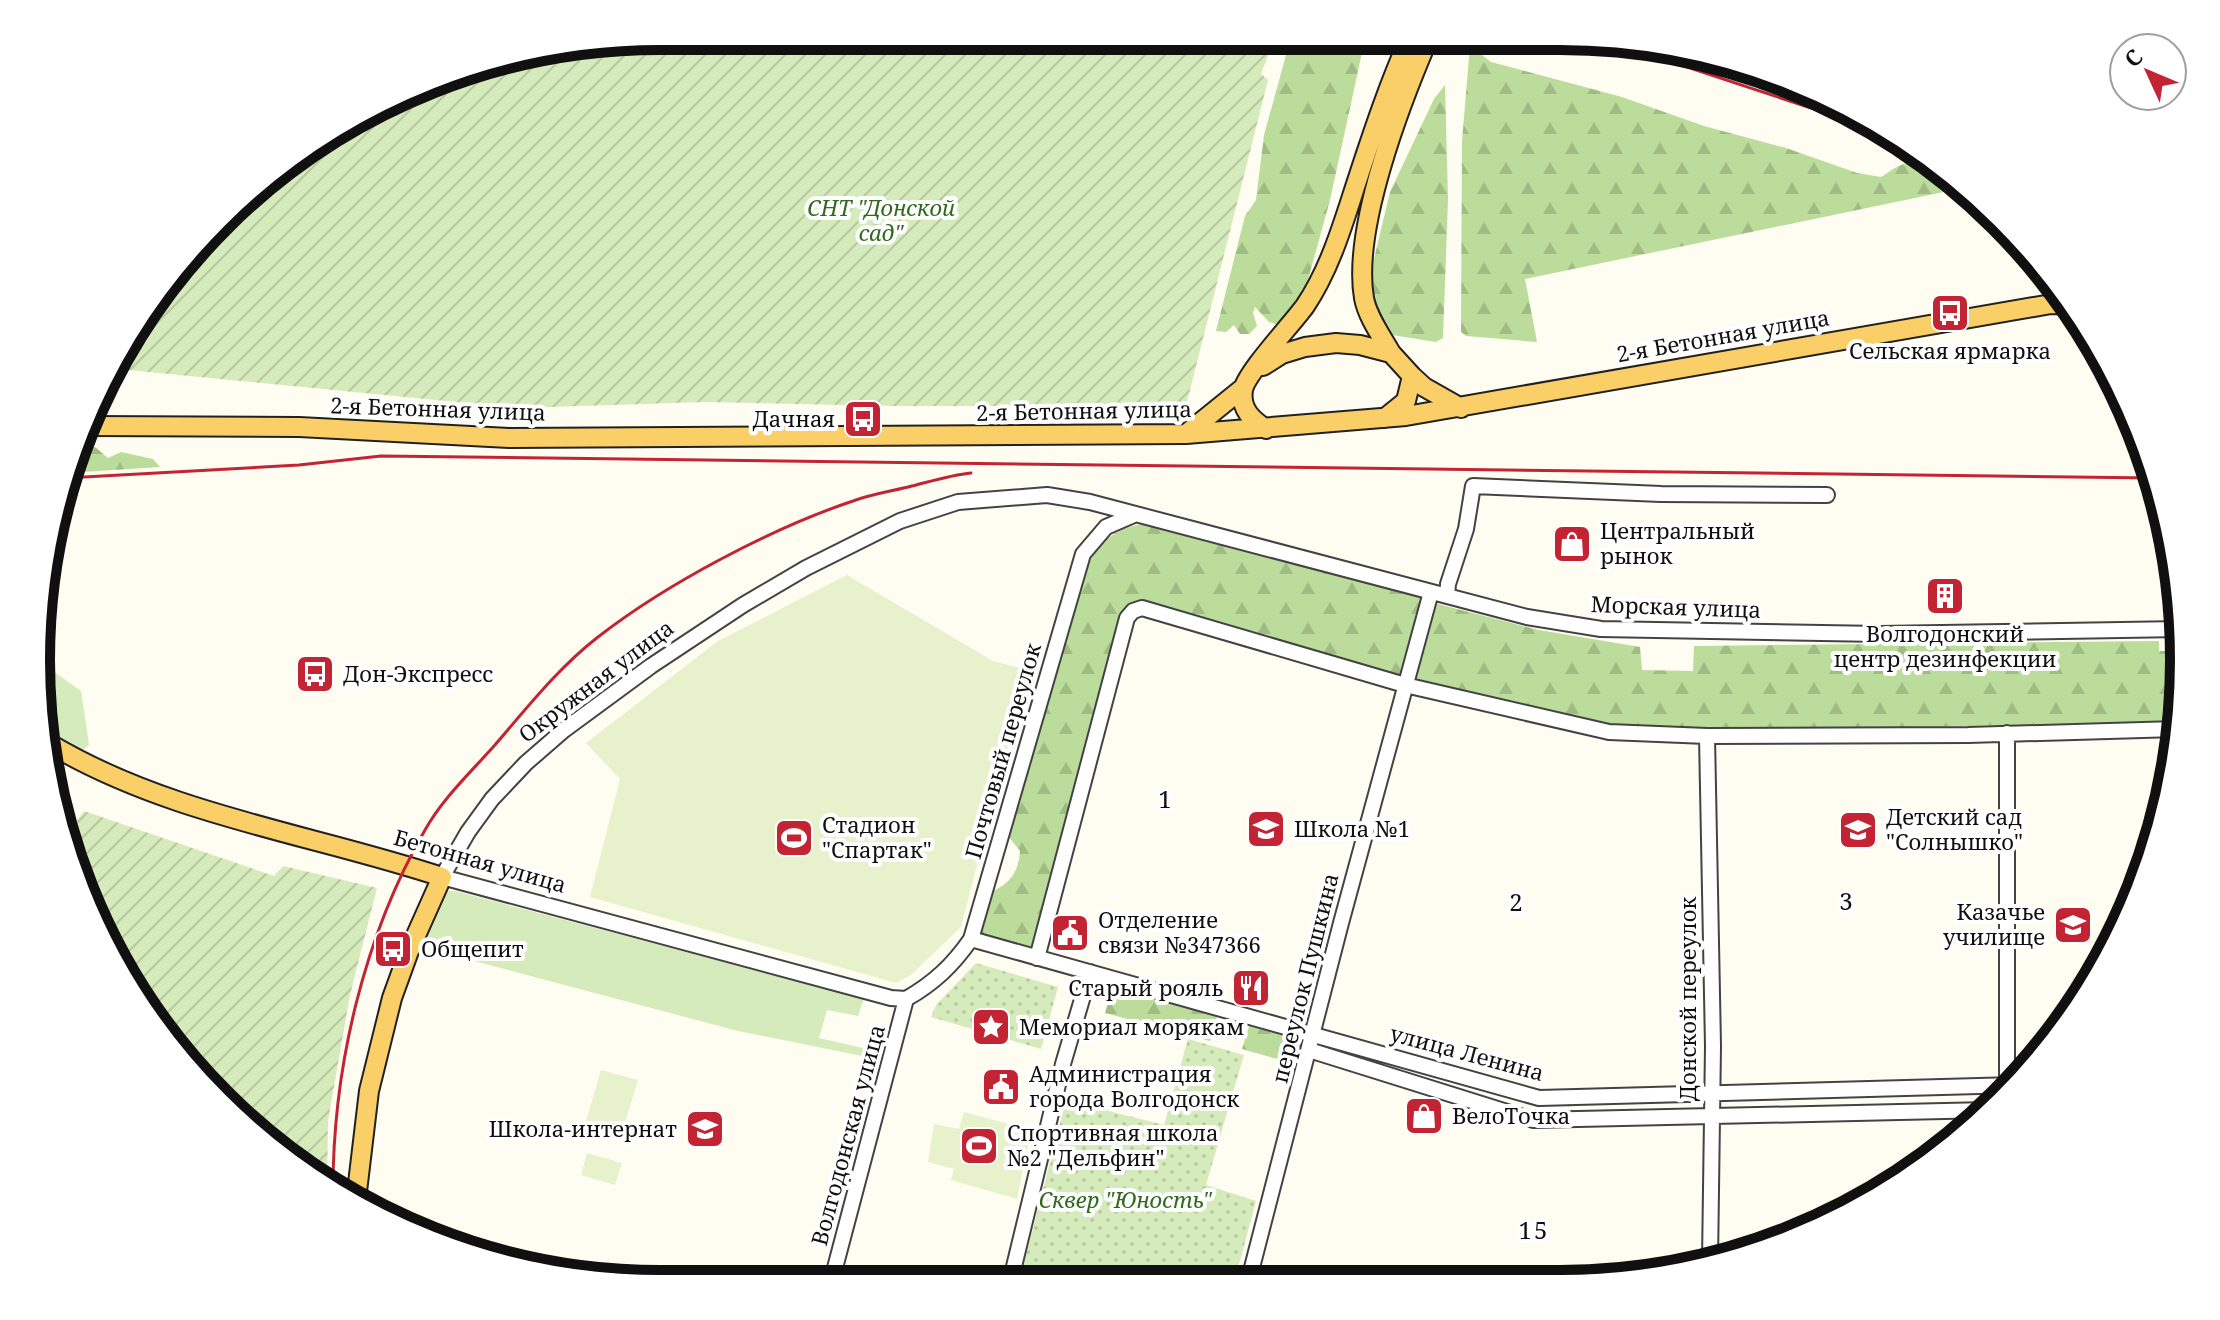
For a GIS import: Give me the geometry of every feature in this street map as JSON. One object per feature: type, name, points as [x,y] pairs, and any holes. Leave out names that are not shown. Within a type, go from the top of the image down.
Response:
[{"type":"main road","points":[[1410,50],[1402,101],[1370,214],[1361,270],[1364,302],[1391,353],[1412,376],[1424,387],[1461,408]]},
{"type":"main road","points":[[1266,429],[1244,409],[1248,381],[1309,299],[1325,268],[1385,94],[1418,50]]},
{"type":"main road","name":"2-я Бетонная улица","points":[[96,426],[299,427],[509,438],[1186,434],[1266,429],[1461,408],[2052,300]]},
{"type":"main road","points":[[1186,434],[1282,354],[1320,344],[1360,345],[1391,353]]},
{"type":"main road","points":[[1385,418],[1406,401],[1412,376]]},
{"type":"main road","name":"Бетонная улица","points":[[56,748],[96,770],[193,806],[442,877]]},
{"type":"main road","name":"Окружная улица","points":[[357,1189],[369,1091],[395,989],[442,877]]},
{"type":"street","points":[[1447,596],[1466,529],[1473,486],[1661,494],[1827,495]]},
{"type":"street","name":"Окружная улица","points":[[442,877],[492,799],[526,763],[564,730],[651,666],[743,605],[838,551],[900,521],[958,502],[1047,495],[1136,514]]},
{"type":"street","name":"Морская улица","points":[[1136,514],[1527,617],[1601,629],[1880,634],[2169,629]]},
{"type":"street","name":"Почтовый переулок","points":[[906,999],[943,974],[971,939],[1083,554],[1106,527],[1136,514]]},
{"type":"street","name":"переулок Пушкина","points":[[1251,1270],[1431,592]]},
{"type":"street","points":[[1037,958],[1127,618],[1133,611],[1142,608],[1405,685],[1609,732],[1707,736],[1968,735],[2166,729]]},
{"type":"street","points":[[2007,733],[2010,1071]]},
{"type":"street","name":"Донской переулок","points":[[1707,736],[1713,1046],[1710,1251]]},
{"type":"street","name":"Бетонная улица","points":[[442,877],[891,998],[906,999]]},
{"type":"street","name":"улица Ленина","points":[[971,939],[1539,1098],[1994,1088]]},
{"type":"street","points":[[1013,1270],[1063,1064],[1090,972]]},
{"type":"street","name":"Волгодонская улица","points":[[834,1270],[906,999]]},
{"type":"street","name":"улица Ленина","points":[[1309,1050],[1533,1120],[1971,1110]]},
{"type":"green space","name":"СНТ \"Донской сад\"","points":[[1270,50],[1261,74],[1268,80],[1186,406],[893,406],[706,402],[518,408],[124,370],[153,321],[201,258],[258,201],[289,176],[321,153],[390,113],[464,82],[502,71],[580,55],[620,51]]},
{"type":"green space","points":[[1287,50],[1363,50],[1330,200],[1298,316],[1287,328],[1269,322],[1255,307],[1253,313],[1257,326],[1249,334],[1240,334],[1234,325],[1226,332],[1216,331],[1245,216],[1256,200],[1264,135]]},
{"type":"green space","points":[[1470,50],[1475,50],[1491,62],[1622,97],[1857,173],[1881,177],[1901,165],[1913,163],[1949,191],[1525,279],[1537,342],[1466,336],[1461,332],[1462,141]]},
{"type":"green space","points":[[1445,85],[1448,199],[1443,338],[1436,342],[1386,334],[1367,321],[1368,284],[1390,192],[1434,99]]},
{"type":"green space","points":[[95,447],[108,458],[121,452],[153,459],[160,467],[80,472],[88,448]]},
{"type":"green space","points":[[1141,524],[1163,527],[1424,598],[1400,680],[1131,606],[1034,952],[979,938],[993,891],[1009,880],[1018,864],[1020,851],[1008,836],[1081,578],[1104,542],[1119,531]]},
{"type":"green space","name":"Стадион \"Спартак\"","points":[[847,575],[993,661],[1028,670],[961,927],[911,975],[896,983],[590,897],[620,779],[586,743],[718,641]]},
{"type":"green space","points":[[1434,603],[1539,630],[1640,647],[1642,670],[1693,671],[1694,646],[2159,641],[2159,651],[2170,651],[2167,722],[1605,733],[1412,680]]},
{"type":"green space","points":[[50,669],[81,691],[89,745],[83,750],[54,734]]},
{"type":"green space","points":[[84,811],[274,876],[283,866],[377,888],[350,995],[328,1121],[327,1171],[258,1119],[201,1062],[176,1031],[153,999],[113,930],[96,893],[73,825]]},
{"type":"green space","points":[[446,891],[864,999],[858,1016],[827,1010],[819,1038],[881,1052],[877,1059],[738,1031],[421,947],[418,945]]},
{"type":"green space","points":[[976,963],[1058,987],[1041,1049],[931,1017],[936,1005]]},
{"type":"green space","points":[[1113,984],[1218,1013],[1210,1041],[1105,1013]]},
{"type":"green space","points":[[1250,1023],[1306,1037],[1298,1065],[1242,1049]]},
{"type":"green space","name":"Сквер \"Юность\"","points":[[1188,1039],[1244,1055],[1206,1185],[1256,1201],[1237,1270],[1022,1270],[1066,1100],[1164,1125]]},
{"type":"green space","points":[[601,1070],[638,1080],[620,1139],[584,1128]]},
{"type":"green space","name":"Спортивная школа №2 \"Дельфин\"","points":[[964,1112],[1031,1130],[1017,1199],[951,1180],[954,1169],[928,1162],[934,1124],[959,1129]]},
{"type":"green space","points":[[587,1153],[622,1163],[615,1185],[581,1175]]},
{"type":"railway","points":[[1663,59],[1836,116]]},
{"type":"railway","points":[[78,477],[299,465],[381,456],[2142,478]]},
{"type":"railway","points":[[333,1175],[334,1143],[346,1050],[369,958],[385,914],[425,830],[440,807],[543,689],[583,649],[625,617],[721,559],[822,512],[860,499],[971,473]]},
{"type":"place","name":"Сельская ярмарка","points":[[1950,313]]},
{"type":"place","name":"Дачная","points":[[863,419]]},
{"type":"place","name":"Центральный рынок","points":[[1572,544]]},
{"type":"place","name":"Волгодонский центр дезинфекции","points":[[1945,596]]},
{"type":"place","name":"Дон-Экспресс","points":[[315,674]]},
{"type":"place","name":"Школа №1","points":[[1266,829]]},
{"type":"place","name":"Детский сад \"Солнышко\"","points":[[1858,830]]},
{"type":"place","name":"Стадион \"Спартак\"","points":[[794,838]]},
{"type":"place","name":"Казачье училище","points":[[2073,925]]},
{"type":"place","name":"Отделение связи №347366","points":[[1070,933]]},
{"type":"place","name":"Общепит","points":[[393,949]]},
{"type":"place","name":"Старый рояль","points":[[1251,988]]},
{"type":"place","name":"Мемориал морякам","points":[[991,1027]]},
{"type":"place","name":"Администрация города Волгодонск","points":[[1001,1087]]},
{"type":"place","name":"ВелоТочка","points":[[1424,1116]]},
{"type":"place","name":"Школа-интернат","points":[[705,1129]]},
{"type":"place","name":"Спортивная школа №2 \"Дельфин\"","points":[[979,1146]]},
{"type":"district","name":"1","points":[[1166,800]]},
{"type":"district","name":"3","points":[[1847,902]]},
{"type":"district","name":"2","points":[[1517,903]]},
{"type":"district","name":"15","points":[[1534,1231]]}]
